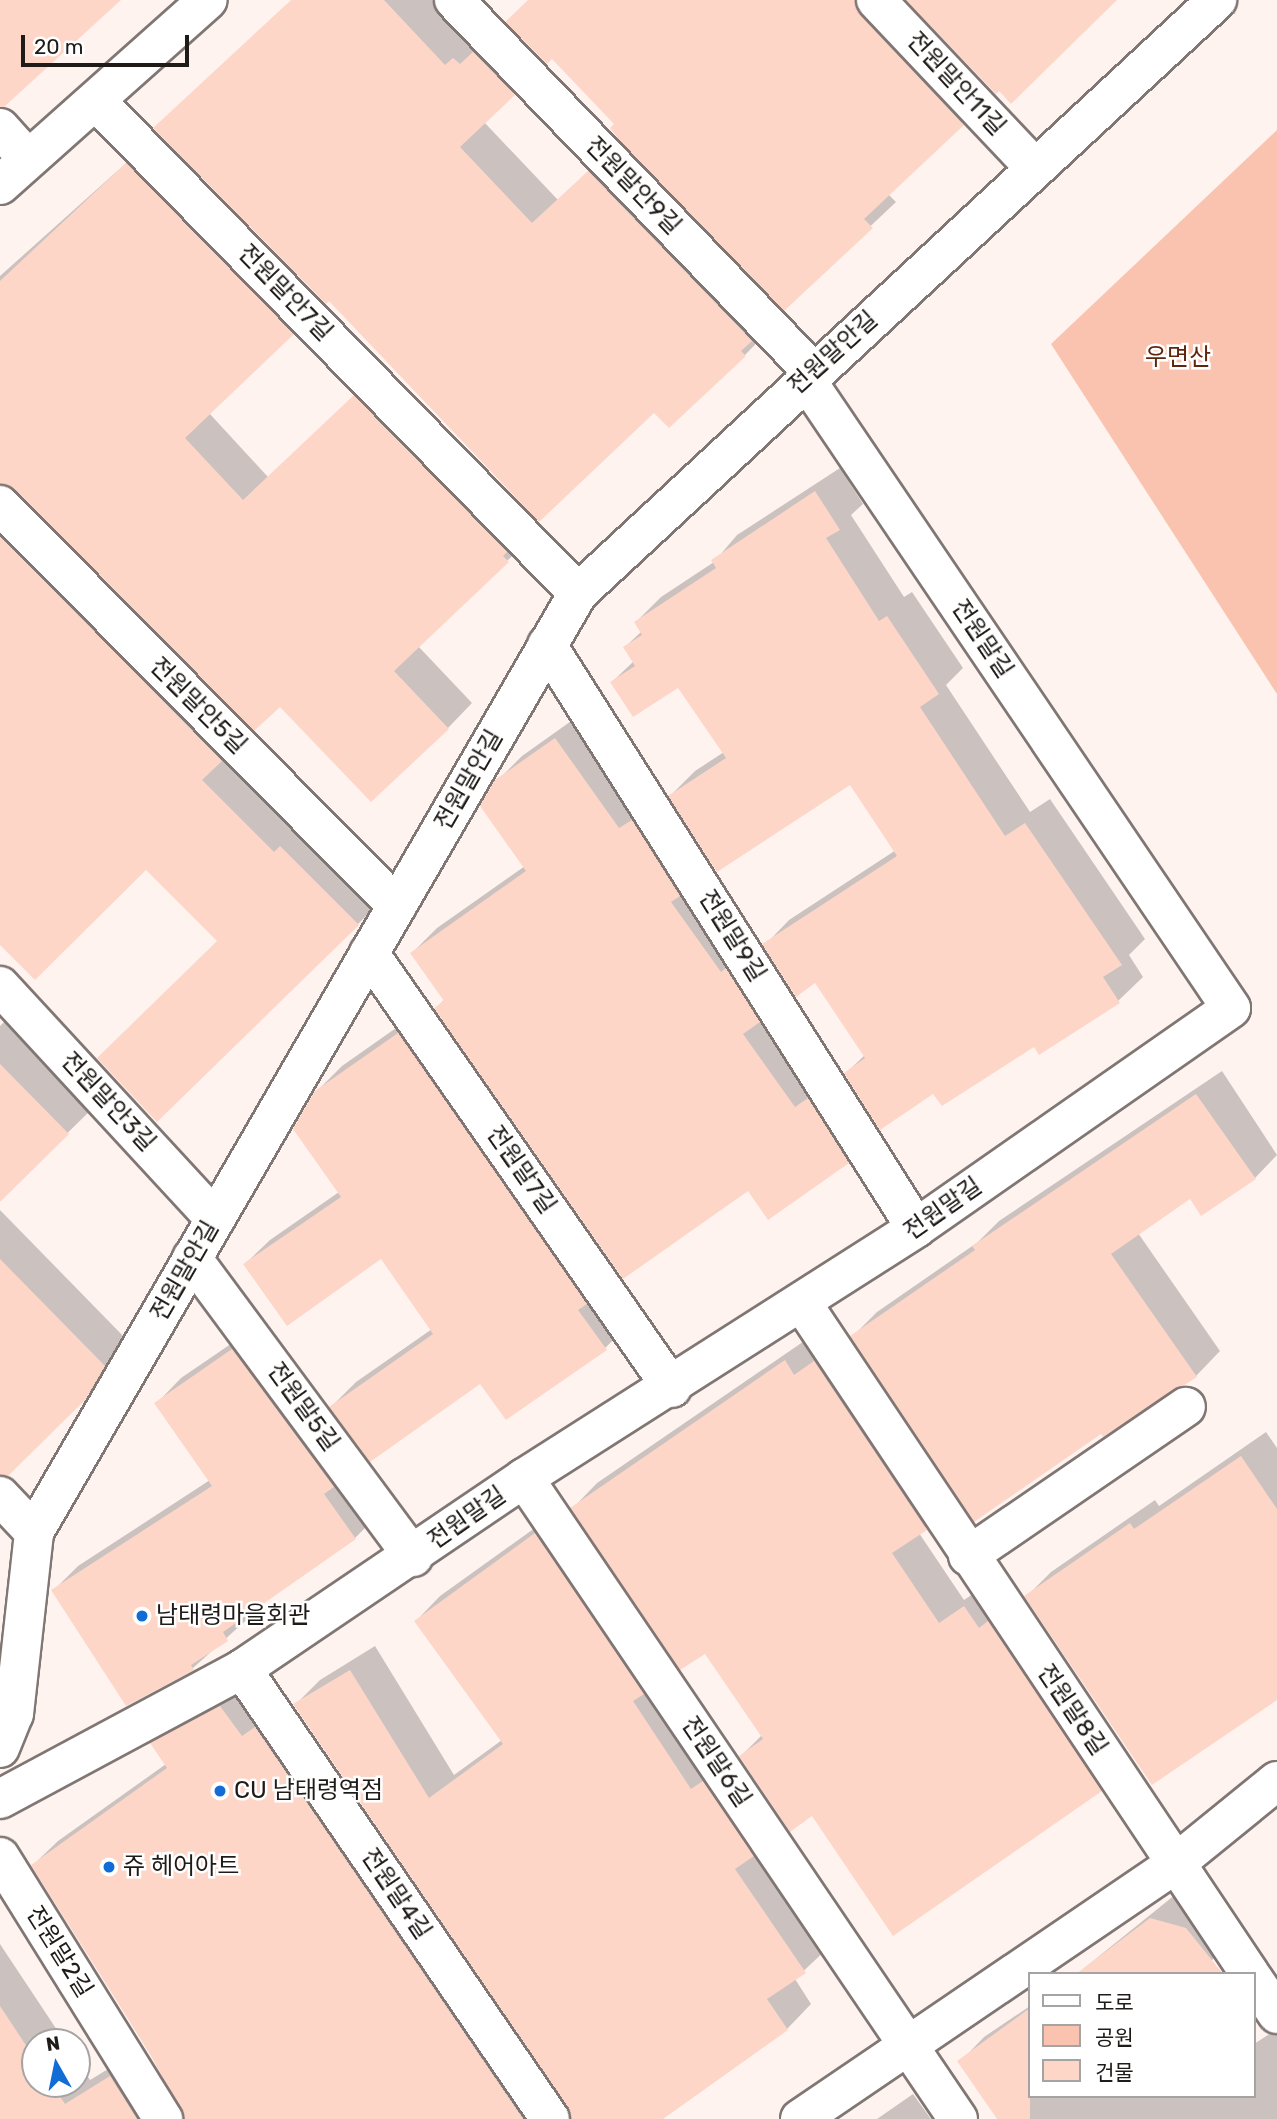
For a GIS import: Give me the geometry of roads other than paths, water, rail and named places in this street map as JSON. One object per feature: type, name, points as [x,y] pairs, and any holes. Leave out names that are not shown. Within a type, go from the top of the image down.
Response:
[{"type":"street","points":[[0,185],[27,158],[96,101],[208,0]]},
{"type":"street","name":"전원말안9길","points":[[454,0],[809,375]]},
{"type":"street","name":"전원말안11길","points":[[876,0],[1035,168]]},
{"type":"street","name":"전원말안길","points":[[0,1748],[14,1714],[34,1532],[578,593],[809,375],[1217,0]]},
{"type":"street","name":"전원말안7길","points":[[96,101],[578,593]]},
{"type":"street","points":[[0,128],[27,158]]},
{"type":"street","name":"전원말길","points":[[0,1799],[242,1669],[413,1557],[524,1478],[672,1388],[916,1228],[1231,1008],[809,375]]},
{"type":"street","name":"전원말안5길","points":[[0,505],[397,906]]},
{"type":"street","name":"전원말9길","points":[[547,645],[916,1228]]},
{"type":"street","name":"전원말7길","points":[[369,953],[672,1388]]},
{"type":"street","name":"전원말안3길","points":[[0,986],[215,1219]]},
{"type":"street","name":"전원말5길","points":[[192,1258],[413,1557]]},
{"type":"street","name":"전원말8길","points":[[802,1303],[968,1556],[1249,1972]]},
{"type":"street","points":[[968,1556],[1186,1407]]},
{"type":"street","name":"전원말6길","points":[[524,1478],[958,2119]]},
{"type":"street","points":[[0,1496],[34,1532]]},
{"type":"street","name":"전원말4길","points":[[242,1669],[550,2119]]},
{"type":"street","points":[[800,2119],[1176,1863],[1277,1781]]},
{"type":"street","name":"전원말2길","points":[[0,1857],[163,2119]]},
{"type":"street","points":[[1256,1983],[1277,2014]]},
{"type":"place","name":"남태령마을회관","points":[[142,1616]]},
{"type":"place","name":"CU 남태령역점","points":[[220,1791]]},
{"type":"place","name":"쥬 헤어아트","points":[[109,1867]]},
{"type":"park label","name":"우면산","points":[[1178,358]]}]
